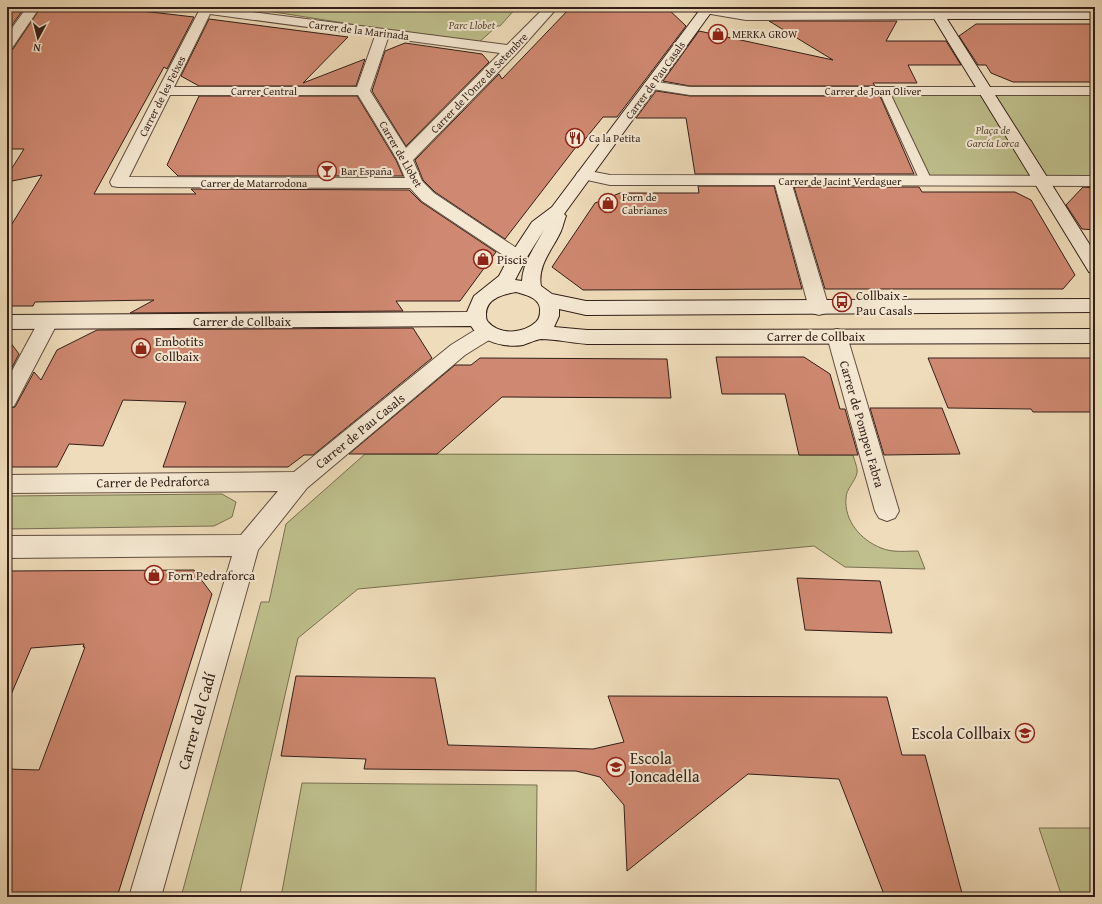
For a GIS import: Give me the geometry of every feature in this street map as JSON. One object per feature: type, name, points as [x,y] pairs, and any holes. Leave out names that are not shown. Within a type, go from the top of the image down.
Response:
[{"type":"street","points":[[7,46],[34,7]]},
{"type":"street","name":"Carrer de l'Onze de Setembre","points":[[405,159],[516,46],[552,7]]},
{"type":"street","points":[[703,8],[746,16],[934,11],[1095,15]]},
{"type":"street","name":"Carrer de Pau Casals","points":[[490,292],[506,280],[518,257],[538,226],[558,211],[651,85],[703,8]]},
{"type":"street","name":"Carrer de la Marinada","points":[[206,10],[382,34],[516,46]]},
{"type":"street","name":"Carrer de les Feixes","points":[[118,182],[166,91],[206,10]]},
{"type":"street","points":[[934,11],[1095,268]]},
{"type":"street","points":[[362,18],[516,46]]},
{"type":"street","points":[[362,91],[382,34]]},
{"type":"street","name":"Carrer de Joan Oliver","points":[[651,85],[690,91],[1095,91]]},
{"type":"street","name":"Carrer Central","points":[[166,91],[362,91]]},
{"type":"street","name":"Carrer de Llobet","points":[[362,91],[405,159],[415,183],[428,197],[518,257]]},
{"type":"street","name":"Carrer de Jacint Verdaguer","points":[[584,176],[610,180],[1095,182]]},
{"type":"street","points":[[782,181],[819,308]]},
{"type":"street","name":"Carrer de Matarrodona","points":[[118,182],[415,183]]},
{"type":"street","name":"Carrer de Pau Casals","points":[[532,290],[530,281],[536,259],[553,230],[558,211]]},
{"type":"street","points":[[548,300],[551,309],[550,317],[546,325],[538,332],[526,337],[512,339],[499,337],[482,325],[476,312],[478,304],[490,292],[511,286],[532,290],[541,294],[548,300],[586,308],[819,308],[1094,311]]},
{"type":"street","name":"Carrer de Collbaix","points":[[7,322],[482,325]]},
{"type":"street","points":[[7,400],[48,322]]},
{"type":"street","name":"Carrer de Pau Casals","points":[[247,545],[300,481],[458,350],[482,325]]},
{"type":"street","name":"Carrer de Collbaix","points":[[538,332],[587,337],[1095,336]]},
{"type":"street","name":"Carrer de Pompeu Fabra","points":[[837,336],[887,511]]},
{"type":"street","name":"Carrer de Pedraforca","points":[[7,484],[300,481]]},
{"type":"street","points":[[7,547],[247,545]]},
{"type":"street","name":"Carrer del Cadí","points":[[145,897],[247,545]]},
{"type":"lane","points":[[884,91],[926,182]]},
{"type":"green space","name":"Parc Llobet","points":[[258,7],[517,7],[500,26],[497,26],[477,44],[255,9]]},
{"type":"green space","name":"Plaça de García Lorca","points":[[891,95],[1095,95],[1095,177],[930,177]]},
{"type":"green space","points":[[365,454],[853,455],[857,473],[846,495],[846,506],[855,529],[867,540],[886,550],[918,551],[925,569],[845,567],[814,546],[358,589],[298,638],[239,897],[181,897],[261,602],[269,602],[286,524]]},
{"type":"green space","points":[[222,494],[236,502],[232,517],[214,526],[7,529],[7,496]]},
{"type":"green space","points":[[302,783],[537,785],[536,897],[281,897]]},
{"type":"green space","points":[[1039,828],[1095,828],[1095,897],[1062,897]]},
{"type":"building","points":[[7,7],[25,7],[7,32]]},
{"type":"building","points":[[41,7],[107,7],[194,17],[167,69],[164,67],[94,194],[196,194],[191,189],[409,190],[421,202],[496,252],[460,301],[396,301],[403,311],[130,313],[154,300],[35,302],[33,306],[7,306],[7,232],[42,175],[7,182],[7,176],[24,149],[7,149],[7,50],[13,49]]},
{"type":"building","points":[[571,7],[666,7],[686,26],[617,117],[603,117],[578,148],[576,147],[505,239],[435,192],[423,180],[415,160],[499,74],[502,79]]},
{"type":"building","points":[[745,7],[905,7],[903,10],[751,10]]},
{"type":"building","points":[[209,19],[348,37],[303,83],[365,59],[356,86],[199,86],[181,76]]},
{"type":"building","points":[[769,21],[897,21],[886,41],[946,41],[961,65],[908,65],[917,83],[873,83],[875,86],[690,86],[663,81],[699,31],[833,60]]},
{"type":"building","points":[[976,24],[1095,24],[1095,82],[1013,82],[991,73],[986,65],[978,65],[959,36]]},
{"type":"building","points":[[405,43],[482,54],[489,62],[406,146],[372,91],[385,51]]},
{"type":"building","points":[[656,91],[690,96],[880,96],[914,174],[695,174],[686,118],[636,118]]},
{"type":"building","points":[[199,96],[357,96],[396,160],[403,176],[178,176],[167,165]]},
{"type":"building","points":[[698,186],[774,186],[802,289],[583,290],[552,267],[595,203],[620,193],[699,193]]},
{"type":"building","points":[[794,187],[919,187],[922,192],[1015,192],[1031,200],[1075,275],[1063,289],[825,289]]},
{"type":"building","points":[[1083,187],[1095,188],[1095,230],[1082,229],[1066,205]]},
{"type":"building","points":[[413,328],[432,358],[313,455],[304,455],[288,467],[163,467],[186,402],[123,400],[103,446],[69,444],[57,467],[7,467],[7,409],[15,407],[34,372],[41,380],[57,350],[97,330]]},
{"type":"building","points":[[7,338],[19,354],[7,377]]},
{"type":"building","points":[[716,357],[804,357],[830,374],[840,409],[845,409],[858,455],[799,455],[785,394],[722,394]]},
{"type":"building","points":[[480,358],[667,359],[671,398],[502,397],[437,454],[349,454],[455,365],[471,365]]},
{"type":"building","points":[[928,358],[1095,358],[1095,412],[1033,412],[1031,409],[948,408]]},
{"type":"building","points":[[870,408],[942,408],[960,454],[884,455]]},
{"type":"building","points":[[194,570],[212,594],[117,897],[7,897],[7,769],[39,770],[85,647],[83,647],[84,644],[31,648],[7,704],[7,571]]},
{"type":"building","points":[[797,578],[880,581],[892,633],[805,630]]},
{"type":"building","points":[[296,676],[435,678],[448,745],[593,749],[624,742],[608,696],[887,697],[902,755],[925,755],[963,897],[885,897],[839,779],[748,774],[627,871],[624,805],[600,777],[576,771],[364,769],[366,759],[281,756]]},
{"type":"place","name":"MERKA GROW","points":[[718,34]]},
{"type":"place","name":"Ca la Petita","points":[[575,138]]},
{"type":"place","name":"Bar España","points":[[327,171]]},
{"type":"place","name":"Forn de Cabrianes","points":[[608,203]]},
{"type":"place","name":"Piscis","points":[[483,259]]},
{"type":"place","name":"Collbaix - Pau Casals","points":[[842,302]]},
{"type":"place","name":"Embotits Collbaix","points":[[141,348]]},
{"type":"place","name":"Forn Pedraforca","points":[[154,575]]},
{"type":"place","name":"Escola Collbaix","points":[[1025,733]]},
{"type":"place","name":"Escola Joncadella","points":[[616,767]]}]
